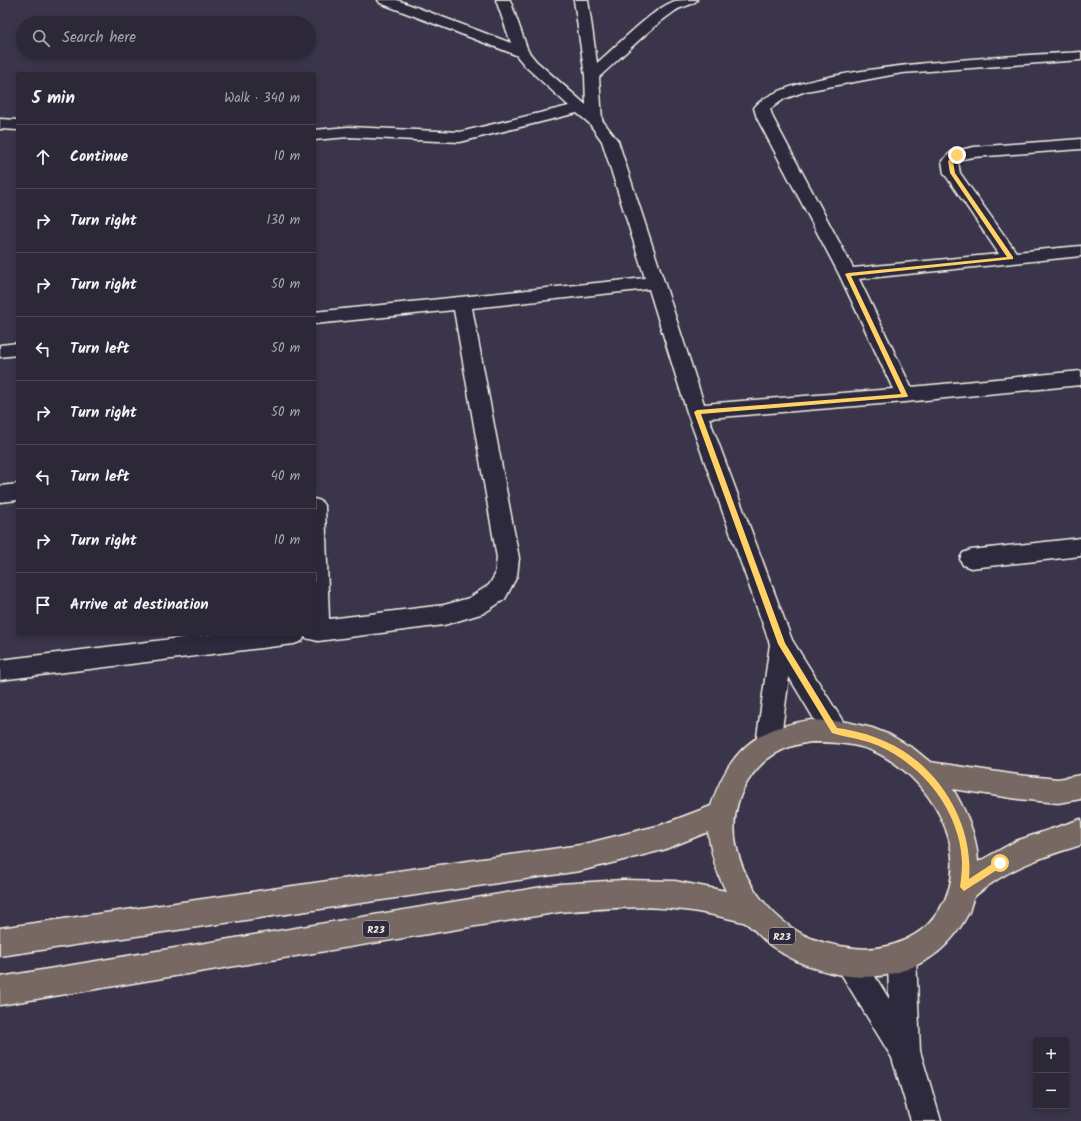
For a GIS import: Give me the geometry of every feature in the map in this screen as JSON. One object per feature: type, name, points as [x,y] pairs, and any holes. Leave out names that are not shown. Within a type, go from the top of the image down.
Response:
[{"type":"main road","name":"R23","points":[[835,730],[859,735],[882,744],[904,756],[924,773],[941,792],[954,815],[963,838],[966,863],[964,887],[956,910],[943,929],[924,946],[902,957],[877,963],[850,962],[822,956],[796,946],[772,930],[753,910],[737,887],[726,863],[721,839],[721,815],[726,793],[736,774],[751,757],[768,744],[788,735],[811,731],[835,730]]},
{"type":"main road","points":[[924,773],[1018,787],[1058,791],[1081,787]]},
{"type":"main road","points":[[0,942],[580,858],[663,837],[688,826],[721,815]]},
{"type":"main road","points":[[964,887],[1000,863],[1025,850],[1081,832]]},
{"type":"main road","name":"R23","points":[[0,991],[560,898],[623,894],[675,895],[753,910]]},
{"type":"street","points":[[385,0],[521,52]]},
{"type":"street","points":[[502,0],[521,52],[530,64],[594,120],[610,141],[697,412],[782,644],[835,730]]},
{"type":"street","points":[[581,0],[592,76],[594,120]]},
{"type":"street","points":[[592,76],[657,17],[673,6],[690,0]]},
{"type":"street","points":[[905,396],[848,274],[765,118],[762,108],[768,102],[803,87],[902,68],[1081,56]]},
{"type":"street","points":[[316,135],[348,132],[460,137],[480,134],[579,108]]},
{"type":"street","points":[[0,124],[16,125]]},
{"type":"street","points":[[1011,258],[952,173],[950,161],[957,155],[974,152],[1081,144]]},
{"type":"street","points":[[848,274],[1081,251]]},
{"type":"street","points":[[316,318],[655,283]]},
{"type":"street","points":[[316,631],[444,615],[476,606],[497,592],[506,576],[508,558],[462,302]]},
{"type":"street","points":[[0,351],[16,349]]},
{"type":"street","points":[[697,412],[905,396],[1081,378]]},
{"type":"street","points":[[0,494],[16,492]]},
{"type":"street","points":[[971,559],[1081,547]]},
{"type":"street","points":[[0,670],[278,636]]},
{"type":"street","points":[[768,744],[782,644]]},
{"type":"street","points":[[902,957],[905,1052]]},
{"type":"street","points":[[850,962],[905,1052],[926,1121]]},
{"type":"route","points":[[957,155],[950,161],[952,173],[1011,258],[848,274],[905,396],[697,412],[782,644],[835,730],[859,735],[882,744],[904,756],[924,773],[941,792],[954,815],[963,838],[966,863],[964,887],[1000,863]]}]
